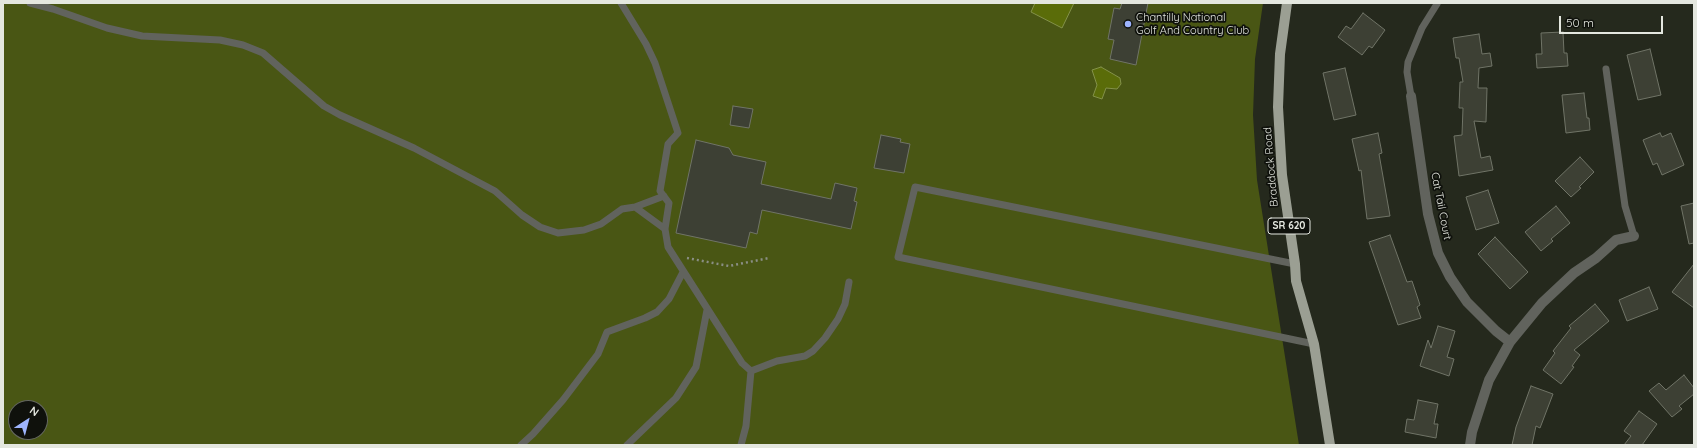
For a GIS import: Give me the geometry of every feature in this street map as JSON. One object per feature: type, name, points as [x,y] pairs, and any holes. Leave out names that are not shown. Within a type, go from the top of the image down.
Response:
[{"type":"main road","name":"Braddock Road","points":[[1287,3],[1280,54],[1278,107],[1282,175],[1295,264],[1296,281],[1314,344],[1330,445]]},
{"type":"street","name":"Cat Tail Court","points":[[1411,96],[1428,214],[1438,253],[1450,277],[1467,302],[1496,331],[1510,342]]},
{"type":"street","points":[[1470,445],[1472,432],[1489,380],[1510,342],[1542,303],[1574,273],[1596,258],[1616,240],[1634,236]]},
{"type":"lane","points":[[30,3],[53,8],[107,28],[142,36],[220,40],[243,45],[263,53],[324,106],[340,115],[414,148],[495,191],[522,215],[540,227],[558,233],[584,230],[601,224],[622,209],[635,207],[664,196]]},
{"type":"lane","points":[[621,3],[649,50],[678,132],[668,144],[660,191],[669,203],[664,229],[668,248],[742,363],[751,371]]},
{"type":"lane","points":[[1411,96],[1407,72],[1408,62],[1422,28],[1437,4]]},
{"type":"lane","points":[[1606,69],[1625,206],[1634,236]]},
{"type":"lane","points":[[1295,264],[915,187],[898,256],[1314,344]]},
{"type":"lane","points":[[635,207],[664,229]]},
{"type":"lane","points":[[521,445],[533,434],[563,400],[598,354],[607,332],[657,312],[669,298],[683,272]]},
{"type":"lane","points":[[751,371],[777,361],[805,356],[813,352],[838,319],[845,304],[849,282]]},
{"type":"lane","points":[[627,445],[676,398],[696,367],[707,310]]},
{"type":"lane","points":[[741,445],[746,426],[751,371]]},
{"type":"path","points":[[672,256],[729,266],[769,258]]},
{"type":"shaded area","name":"Chantilly National Golf And Country Club","points":[[3,3],[1263,3],[1255,59],[1253,115],[1257,180],[1299,445],[3,445]]},
{"type":"shaded area","points":[[1035,3],[1074,3],[1062,28],[1031,12]]},
{"type":"shaded area","points":[[1101,67],[1120,78],[1121,84],[1117,89],[1106,88],[1102,99],[1093,96],[1097,85],[1092,70]]},
{"type":"building","name":"Chantilly National Golf And Country Club","points":[[1122,3],[1148,3],[1136,65],[1110,59],[1114,40],[1108,39],[1114,8],[1120,9]]},
{"type":"building","points":[[1363,13],[1385,30],[1372,48],[1369,46],[1362,55],[1338,37],[1346,26],[1351,29]]},
{"type":"building","points":[[1563,32],[1564,53],[1567,53],[1568,66],[1537,68],[1536,54],[1542,54],[1541,33]]},
{"type":"building","points":[[1479,34],[1482,54],[1490,53],[1492,66],[1479,68],[1478,88],[1487,88],[1486,122],[1474,121],[1481,158],[1490,156],[1493,170],[1459,176],[1454,136],[1462,135],[1463,108],[1459,108],[1460,82],[1463,82],[1459,58],[1456,58],[1453,38]]},
{"type":"building","points":[[1650,49],[1661,95],[1638,100],[1627,55]]},
{"type":"building","points":[[1345,68],[1356,115],[1334,120],[1323,73]]},
{"type":"building","points":[[1584,93],[1590,130],[1566,133],[1562,95]]},
{"type":"building","points":[[733,106],[753,109],[749,128],[730,125]]},
{"type":"building","points":[[1378,133],[1382,153],[1379,154],[1390,216],[1367,219],[1361,170],[1359,171],[1352,139]]},
{"type":"building","points":[[1660,133],[1662,137],[1671,133],[1684,165],[1662,175],[1657,163],[1653,165],[1643,140]]},
{"type":"building","points":[[881,135],[901,139],[900,142],[910,144],[904,173],[874,168]]},
{"type":"building","points":[[696,140],[729,148],[733,155],[766,162],[761,184],[831,199],[835,183],[857,188],[854,201],[857,202],[851,229],[762,210],[757,234],[750,232],[746,248],[676,233]]},
{"type":"building","points":[[1580,157],[1594,172],[1579,187],[1581,188],[1571,197],[1555,181]]},
{"type":"building","points":[[1488,190],[1499,223],[1476,230],[1466,197]]},
{"type":"building","points":[[1694,203],[1694,243],[1689,244],[1681,206]]},
{"type":"building","points":[[1556,206],[1570,223],[1551,239],[1553,241],[1541,251],[1525,232]]},
{"type":"building","points":[[1390,235],[1407,282],[1412,281],[1420,305],[1417,307],[1421,318],[1398,325],[1369,242]]},
{"type":"building","points":[[1495,237],[1528,272],[1510,289],[1478,254]]},
{"type":"building","points":[[1694,264],[1694,308],[1672,292]]},
{"type":"building","points":[[1649,287],[1658,309],[1627,321],[1619,300]]},
{"type":"building","points":[[1595,304],[1609,321],[1574,350],[1580,355],[1572,366],[1574,367],[1561,384],[1543,370],[1555,353],[1553,351],[1571,328],[1569,326]]},
{"type":"building","points":[[1438,326],[1455,331],[1447,357],[1454,359],[1449,376],[1420,366],[1428,340],[1431,348]]},
{"type":"building","points":[[1684,375],[1694,388],[1694,394],[1679,406],[1682,409],[1672,417],[1649,391],[1659,383],[1666,390]]},
{"type":"building","points":[[1531,386],[1553,394],[1540,428],[1536,426],[1532,445],[1512,445],[1516,427]]},
{"type":"building","points":[[1418,400],[1438,404],[1434,424],[1438,424],[1436,438],[1405,432],[1407,419],[1414,420]]},
{"type":"building","points":[[1639,411],[1657,424],[1642,445],[1624,445],[1631,436],[1624,431]]},
{"type":"place","name":"Chantilly National Golf And Country Club","points":[[1128,24]]}]
